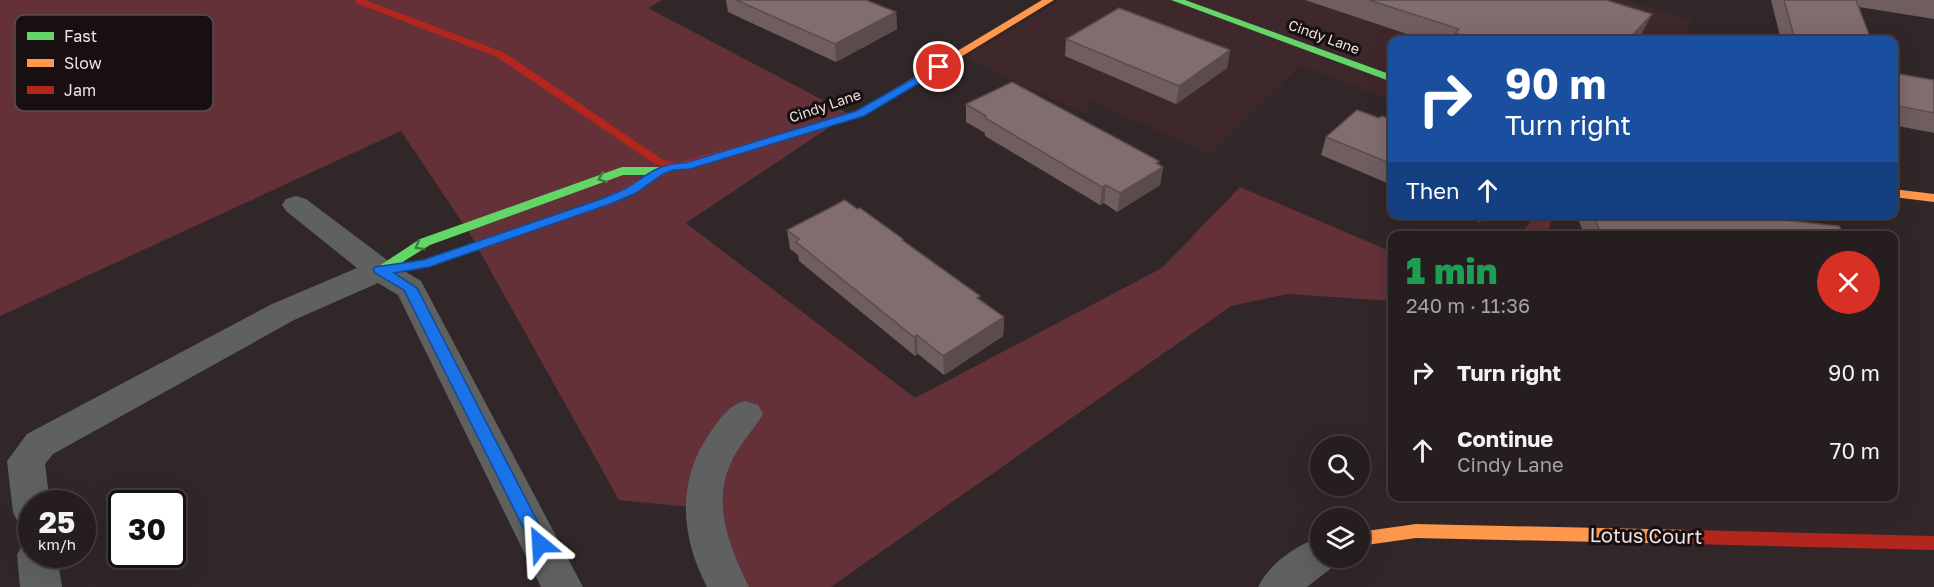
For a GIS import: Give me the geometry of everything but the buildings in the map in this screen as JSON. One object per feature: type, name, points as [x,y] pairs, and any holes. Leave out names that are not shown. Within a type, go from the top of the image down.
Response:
[{"type":"street","name":"Cindy Lane","points":[[380,270],[425,242],[622,171],[686,166],[860,114],[1049,0]]},
{"type":"street","name":"Cindy Lane","points":[[1176,0],[1388,79]]},
{"type":"street","points":[[29,490],[26,461],[40,444],[283,312],[380,270],[424,264],[609,201],[632,190],[663,166],[501,55],[359,1]]},
{"type":"street","points":[[1898,194],[1934,198]]},
{"type":"street","points":[[296,205],[380,270],[410,288],[562,587]]},
{"type":"street","points":[[728,587],[711,553],[706,531],[705,482],[720,446],[745,414]]},
{"type":"street","name":"Lotus Court","points":[[1370,537],[1416,531],[1934,543]]},
{"type":"street","points":[[1279,587],[1310,561]]},
{"type":"street","points":[[39,568],[41,587]]},
{"type":"shaded area","points":[[0,0],[662,0],[648,8],[849,114],[686,223],[915,398],[1162,268],[1240,187],[1388,250],[1388,301],[1288,294],[1231,306],[831,587],[723,587],[690,507],[619,500],[470,234],[401,131],[0,316]]},
{"type":"shaded area","points":[[1061,0],[1626,0],[1692,20],[1684,36],[1388,36],[1388,98],[1300,65],[1210,154],[1091,101],[1086,115],[965,57]]},
{"type":"shaded area","points":[[1533,219],[1552,219],[1548,231],[1523,231]]},
{"type":"traffic: fast","points":[[1176,0],[1388,78]]},
{"type":"traffic: fast","points":[[505,236],[424,264],[380,270],[425,242],[622,171],[659,171]]},
{"type":"traffic: slow","points":[[809,129],[860,114],[1049,0]]},
{"type":"traffic: slow","points":[[1898,194],[1934,198]]},
{"type":"traffic: slow","points":[[1370,537],[1416,531],[1690,537]]},
{"type":"traffic: jam","points":[[359,1],[501,55],[659,162],[677,167],[809,129]]},
{"type":"traffic: jam","points":[[505,236],[609,201],[671,166]]},
{"type":"traffic: jam","points":[[1690,537],[1934,543]]},
{"type":"route","points":[[540,544],[410,288],[380,270],[424,264],[609,201],[671,166],[686,166],[860,114],[939,67]]}]
